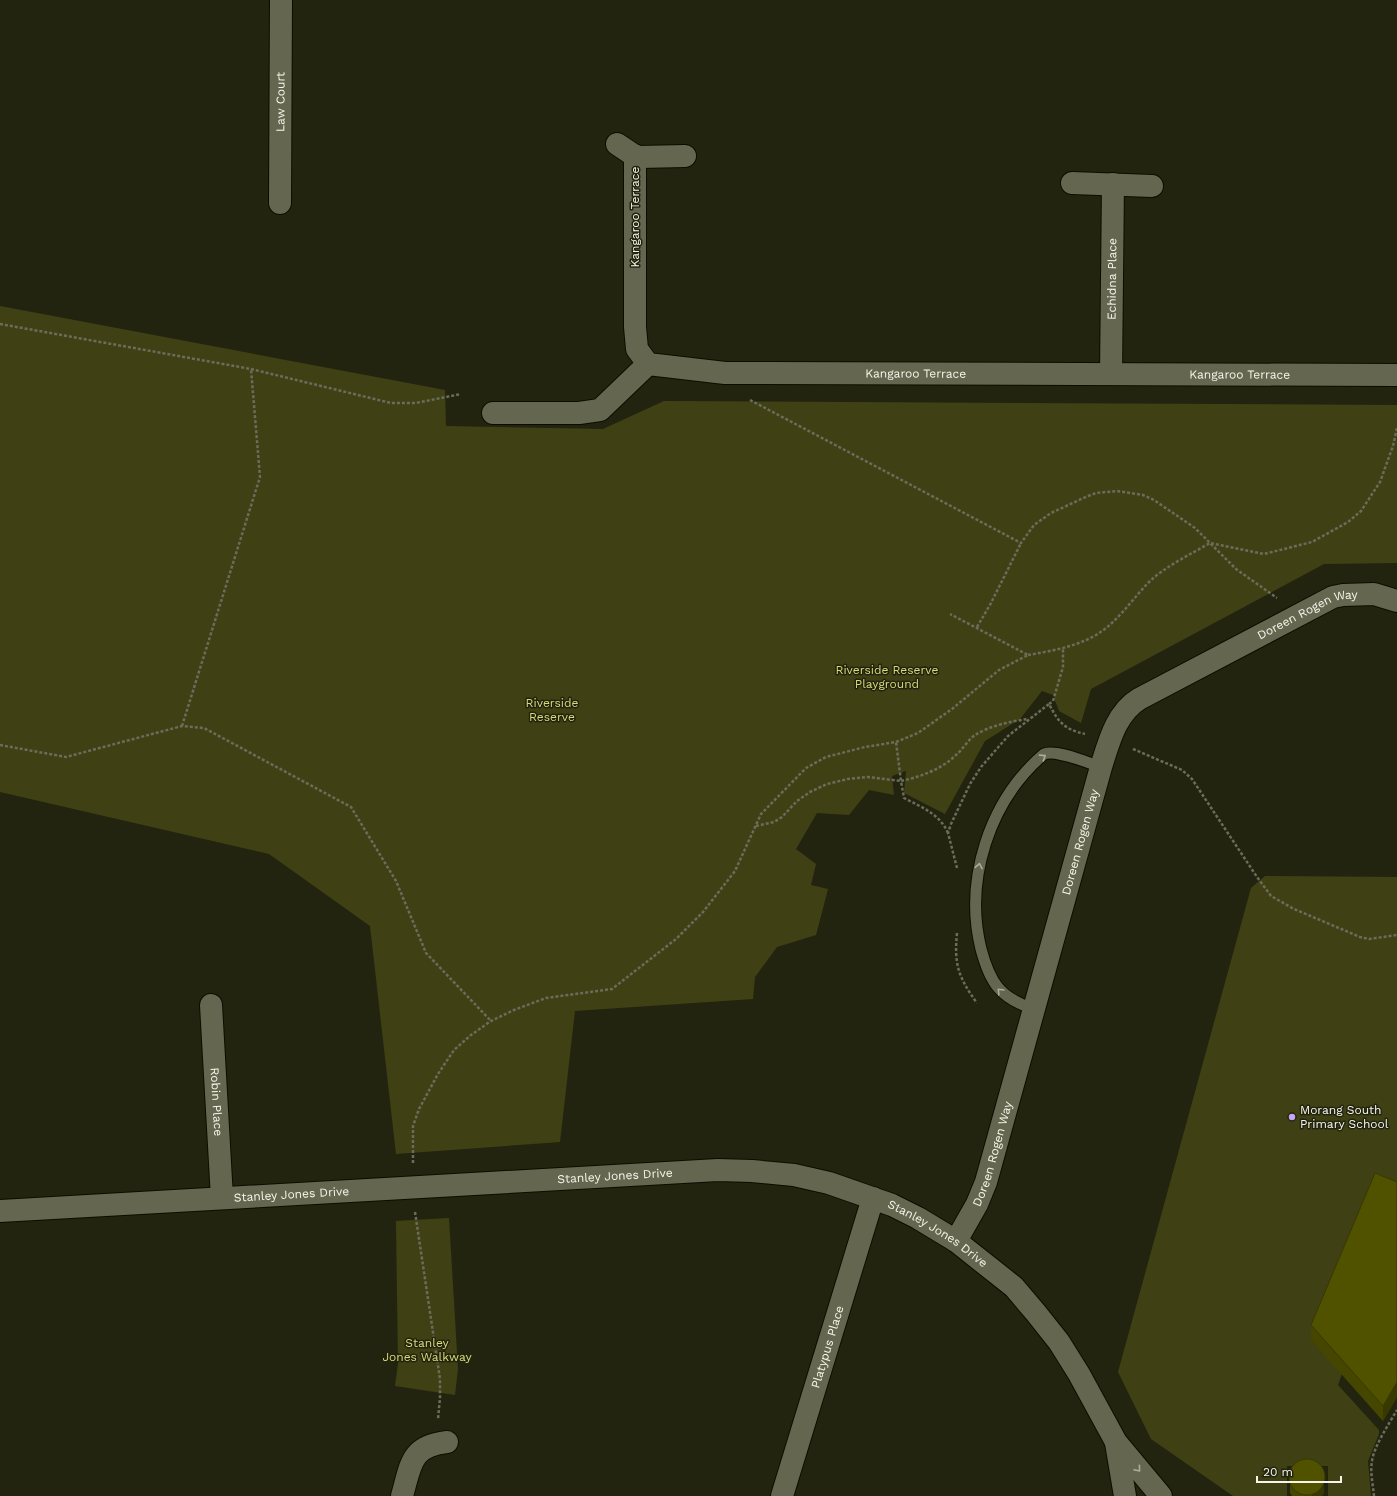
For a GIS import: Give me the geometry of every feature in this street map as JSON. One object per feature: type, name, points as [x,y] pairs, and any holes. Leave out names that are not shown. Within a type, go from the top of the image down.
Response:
[{"type":"street","name":"Law Court","points":[[280,203],[281,0]]},
{"type":"street","name":"Kangaroo Terrace","points":[[617,144],[636,156],[685,156]]},
{"type":"street","name":"Kangaroo Terrace","points":[[636,156],[635,327],[637,350],[648,364],[725,373],[1397,375]]},
{"type":"street","points":[[1072,183],[1152,186]]},
{"type":"street","name":"Echidna Place","points":[[1111,374],[1113,184]]},
{"type":"street","points":[[493,413],[579,413],[600,410],[648,364]]},
{"type":"street","name":"Doreen Rogen Way","points":[[956,1241],[977,1204],[986,1182],[1100,767],[1115,726],[1124,712],[1130,704],[1328,600],[1343,595],[1374,594],[1397,586]]},
{"type":"street","name":"Doreen Rogen Way","points":[[1374,594],[1397,601]]},
{"type":"street","name":"Robin Place","points":[[211,1005],[222,1198]]},
{"type":"street","name":"Stanley Jones Drive","points":[[0,1211],[718,1170],[752,1171],[794,1176],[829,1183],[873,1198],[918,1218],[956,1241],[1014,1287],[1059,1342],[1079,1374],[1116,1442],[1161,1496]]},
{"type":"street","name":"Platypus Place","points":[[782,1496],[873,1198]]},
{"type":"street","name":"Stanley Jones Drive","points":[[1116,1442],[1126,1496]]},
{"type":"street","points":[[402,1496],[410,1467],[415,1457],[422,1449],[442,1443]]},
{"type":"lane","points":[[1034,1009],[1013,1001],[1001,992],[991,978],[985,961],[978,936],[976,903],[977,880],[983,850],[998,814],[1010,793],[1026,772],[1044,754],[1057,753],[1100,767]]},
{"type":"path","points":[[0,324],[252,369],[391,403],[416,402],[461,394]]},
{"type":"path","points":[[182,726],[260,477],[252,369]]},
{"type":"path","points":[[725,373],[746,398],[1021,543]]},
{"type":"path","points":[[442,1443],[440,1379],[415,1208],[413,1126],[418,1109],[454,1050],[471,1035],[491,1021],[514,1010],[546,998],[612,989],[676,939],[703,912],[736,871],[761,814],[798,775],[815,762],[852,750],[907,739],[922,731],[993,674],[1014,662],[1028,655],[1063,648],[1096,635],[1118,617],[1151,580],[1180,560],[1210,543],[1264,554],[1312,542],[1348,522],[1361,511],[1380,482],[1393,446],[1397,428]]},
{"type":"path","points":[[977,627],[1021,543],[1034,525],[1057,510],[1077,500],[1096,493],[1117,491],[1143,495],[1154,500],[1194,528],[1236,569],[1281,600]]},
{"type":"path","points":[[950,614],[1028,655]]},
{"type":"path","points":[[1049,704],[1053,701],[1064,667],[1063,648]]},
{"type":"path","points":[[756,826],[774,822],[782,817],[797,801],[810,792],[827,784],[848,779],[868,778],[901,781],[912,779],[947,763],[955,757],[975,735],[1009,722],[1029,719]]},
{"type":"path","points":[[0,745],[66,757],[182,726],[204,728],[351,807],[396,881],[426,953],[491,1021]]},
{"type":"path","points":[[896,742],[904,798],[933,814],[942,823],[948,833]]},
{"type":"path","points":[[1128,747],[1182,770],[1192,779],[1271,896],[1294,909],[1360,937],[1369,939],[1397,935]]},
{"type":"path","points":[[1374,1496],[1371,1467],[1373,1457],[1381,1438],[1397,1410]]},
{"type":"green space","name":"Riverside Reserve","points":[[0,306],[445,390],[446,426],[603,429],[664,401],[1397,405],[1397,563],[1324,564],[1091,689],[1081,723],[1059,711],[1053,695],[1042,691],[1020,719],[985,741],[945,814],[904,793],[906,771],[892,776],[894,795],[869,790],[849,815],[817,813],[796,849],[816,864],[811,885],[828,889],[816,935],[777,947],[755,977],[753,999],[575,1011],[560,1142],[396,1154],[370,926],[269,854],[0,792]]},
{"type":"green space","name":"Morang South Primary School","points":[[1265,876],[1397,877],[1397,1197],[1312,1340],[1342,1374],[1338,1385],[1379,1430],[1379,1434],[1368,1461],[1371,1496],[1328,1496],[1328,1466],[1287,1466],[1287,1496],[1233,1496],[1151,1439],[1118,1372],[1251,888]]},
{"type":"green space","name":"Stanley Jones Walkway","points":[[449,1218],[458,1369],[455,1395],[395,1386],[398,1364],[396,1221]]},
{"type":"building","points":[[1375,1173],[1397,1182],[1397,1382],[1383,1406],[1311,1325]]},
{"type":"building","points":[[1307,1459],[1317,1462],[1322,1467],[1325,1477],[1322,1487],[1317,1492],[1307,1495],[1297,1492],[1292,1487],[1289,1477],[1292,1467],[1297,1462]]},
{"type":"place","name":"Morang South Primary School","points":[[1292,1117]]},
{"type":"park label","name":"Riverside Reserve Playground","points":[[887,677]]}]
